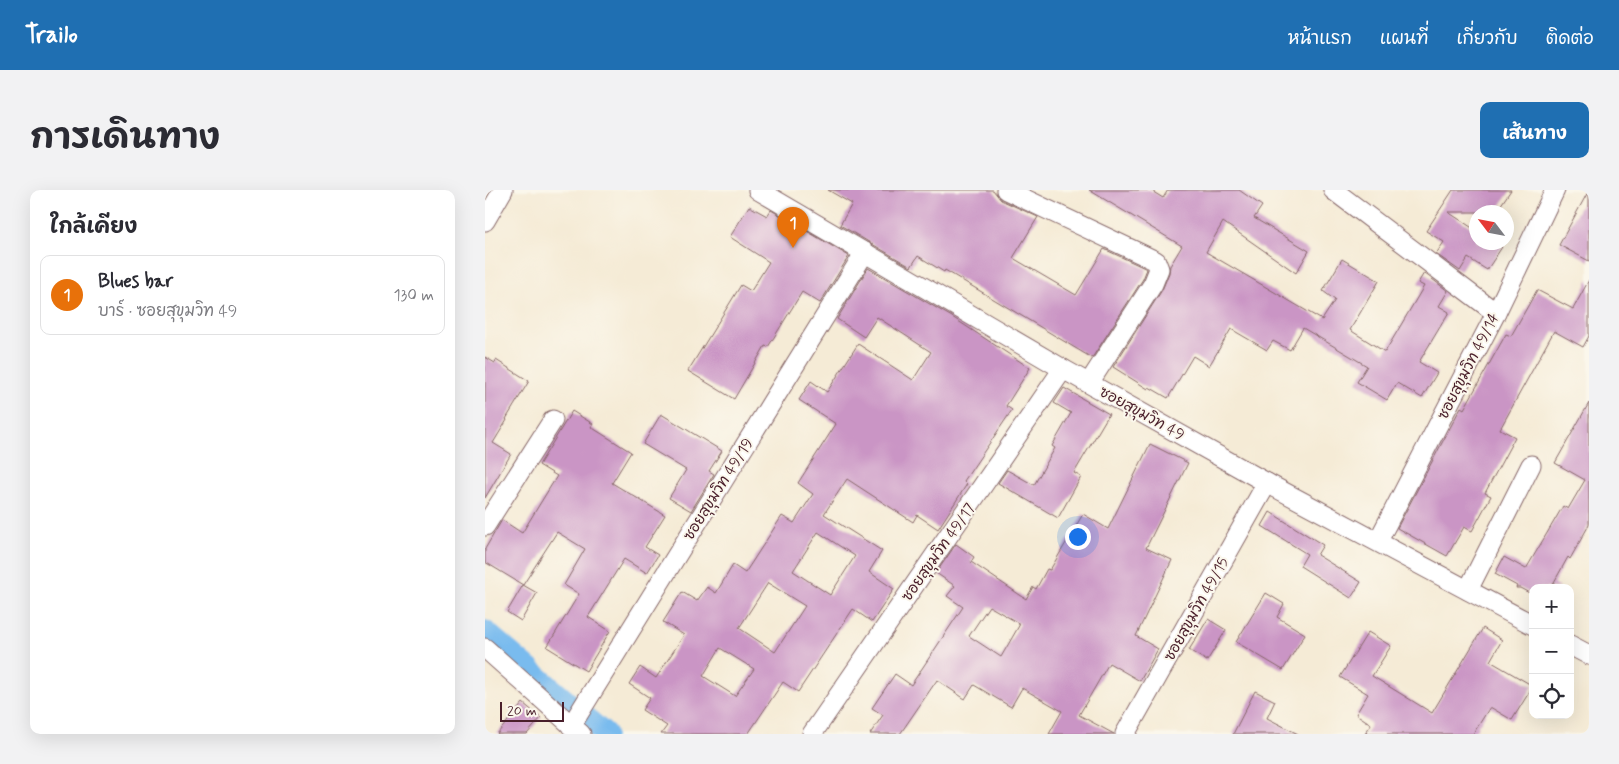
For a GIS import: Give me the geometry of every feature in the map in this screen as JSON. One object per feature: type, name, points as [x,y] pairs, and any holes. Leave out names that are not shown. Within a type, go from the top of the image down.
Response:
[{"type":"street","points":[[485,221],[503,190]]},
{"type":"street","name":"ซอยสุขุมวิท 49","points":[[758,190],[1063,369],[1267,483],[1529,623]]},
{"type":"street","points":[[1006,190],[1155,260],[1159,269],[1153,284],[1089,383]]},
{"type":"street","points":[[1333,190],[1496,313]]},
{"type":"street","name":"ซอยสุขุมวิท 49/14","points":[[1378,541],[1496,313],[1555,190]]},
{"type":"street","name":"ซอยสุขุมวิท 49/19","points":[[576,730],[865,252]]},
{"type":"street","name":"ซอยสุขุมวิท 49/17","points":[[812,734],[1063,369]]},
{"type":"street","points":[[485,526],[553,420]]},
{"type":"street","points":[[1468,590],[1531,465]]},
{"type":"street","name":"ซอยสุขุมวิท 49/15","points":[[1125,734],[1267,483]]},
{"type":"street","points":[[1574,647],[1589,655]]},
{"type":"street","points":[[485,648],[576,730]]},
{"type":"building","points":[[828,190],[993,190],[1001,200],[1038,217],[1013,258],[1076,295],[1104,249],[1147,269],[1143,279],[1092,358],[945,270],[944,272],[918,256],[911,267],[840,225],[852,204]]},
{"type":"building","points":[[1089,190],[1150,190],[1163,198],[1168,190],[1239,190],[1262,206],[1254,218],[1309,251],[1296,273],[1223,222],[1206,252],[1322,320],[1335,300],[1323,291],[1342,259],[1379,281],[1350,330],[1385,352],[1424,286],[1418,283],[1424,273],[1448,291],[1439,306],[1449,312],[1419,362],[1437,373],[1422,398],[1397,383],[1387,400],[1357,382],[1367,366],[1303,328],[1290,350],[1273,341],[1267,350],[1231,329],[1209,366],[1193,356],[1168,398],[1149,387],[1148,389],[1113,367],[1162,290],[1170,266],[1182,246]]},
{"type":"building","points":[[1453,190],[1511,190],[1501,205],[1469,205],[1469,212],[1448,212],[1469,226],[1469,250],[1500,250],[1487,270],[1468,258],[1460,271],[1436,254],[1444,242],[1426,231]]},
{"type":"building","points":[[1589,190],[1589,261],[1559,245]]},
{"type":"building","points":[[749,206],[767,216],[771,210],[849,256],[820,303],[802,292],[768,347],[765,346],[734,399],[688,371],[741,285],[751,291],[769,262],[730,237]]},
{"type":"building","points":[[868,268],[952,317],[1030,368],[1006,406],[1012,410],[964,481],[967,484],[938,529],[917,515],[913,522],[847,479],[824,514],[882,551],[869,572],[894,589],[872,622],[853,609],[798,692],[783,682],[748,734],[661,734],[667,726],[642,710],[650,698],[629,684],[640,667],[656,678],[684,635],[663,622],[682,592],[697,601],[707,587],[716,593],[733,565],[745,573],[782,516],[794,523],[813,494],[798,483],[836,424],[799,400],[811,381],[827,392],[858,344],[913,380],[931,352],[877,317],[864,337],[837,319]],"holes":[[[818,532],[855,556],[830,595],[793,571]],[[768,583],[805,606],[775,652],[739,628]],[[720,648],[754,669],[735,696],[703,676]]]},
{"type":"building","points":[[1589,280],[1589,336],[1583,347],[1554,331],[1500,429],[1515,437],[1485,493],[1491,496],[1472,531],[1464,527],[1447,556],[1397,528],[1461,407],[1464,409],[1506,334],[1511,336],[1537,290],[1573,309]]},
{"type":"building","points":[[485,357],[495,363],[496,360],[529,381],[493,443],[511,454],[485,498]]},
{"type":"building","points":[[1064,388],[1109,414],[1074,473],[1081,477],[1058,518],[998,483],[1007,470],[1034,485],[1055,448],[1052,446],[1071,413],[1054,403]]},
{"type":"building","points":[[1589,403],[1589,525],[1553,584],[1529,584],[1529,593],[1516,588],[1517,586],[1495,574],[1504,557],[1526,569],[1563,506],[1568,509],[1585,480],[1555,463]]},
{"type":"building","points":[[572,411],[593,424],[591,427],[631,452],[612,483],[665,515],[645,547],[658,555],[647,573],[624,559],[588,617],[610,631],[586,671],[547,647],[579,594],[564,585],[585,549],[557,532],[523,585],[485,562],[485,549],[502,520],[522,533],[557,476],[539,465]]},
{"type":"building","points":[[661,414],[722,451],[709,471],[714,474],[691,511],[669,498],[686,470],[643,444]]},
{"type":"building","points":[[1150,444],[1188,463],[1146,548],[1172,560],[1136,636],[1158,649],[1140,681],[1109,663],[1079,715],[1114,734],[1049,734],[1062,711],[1022,688],[1011,707],[974,685],[965,699],[937,680],[900,734],[870,734],[883,715],[872,708],[895,674],[911,685],[963,607],[947,596],[955,586],[936,573],[956,544],[974,557],[971,562],[1026,599],[1033,587],[1036,589],[1047,569],[1050,570],[1083,514],[1108,529]],"holes":[[[989,606],[1020,624],[1001,657],[969,636]]]},
{"type":"building","points":[[1270,512],[1323,545],[1317,555],[1361,582],[1351,598],[1300,566],[1307,554],[1262,526]]},
{"type":"building","points":[[523,585],[537,593],[521,621],[507,612]]},
{"type":"building","points":[[1266,593],[1284,604],[1277,617],[1305,634],[1283,670],[1236,642]]},
{"type":"building","points":[[1208,619],[1226,630],[1207,661],[1189,650]]},
{"type":"building","points":[[1483,628],[1502,640],[1490,661],[1529,684],[1529,692],[1512,720],[1490,707],[1473,734],[1365,734],[1371,724],[1356,714],[1368,694],[1340,677],[1368,632],[1391,646],[1372,676],[1432,713]]},
{"type":"building","points":[[1255,691],[1275,701],[1267,718],[1298,734],[1233,734]]},
{"type":"building","points":[[523,703],[541,718],[527,734],[497,734]]},
{"type":"waterway","points":[[485,631],[605,734]]},
{"type":"place","name":"Blues bar","points":[[793,248]]}]
